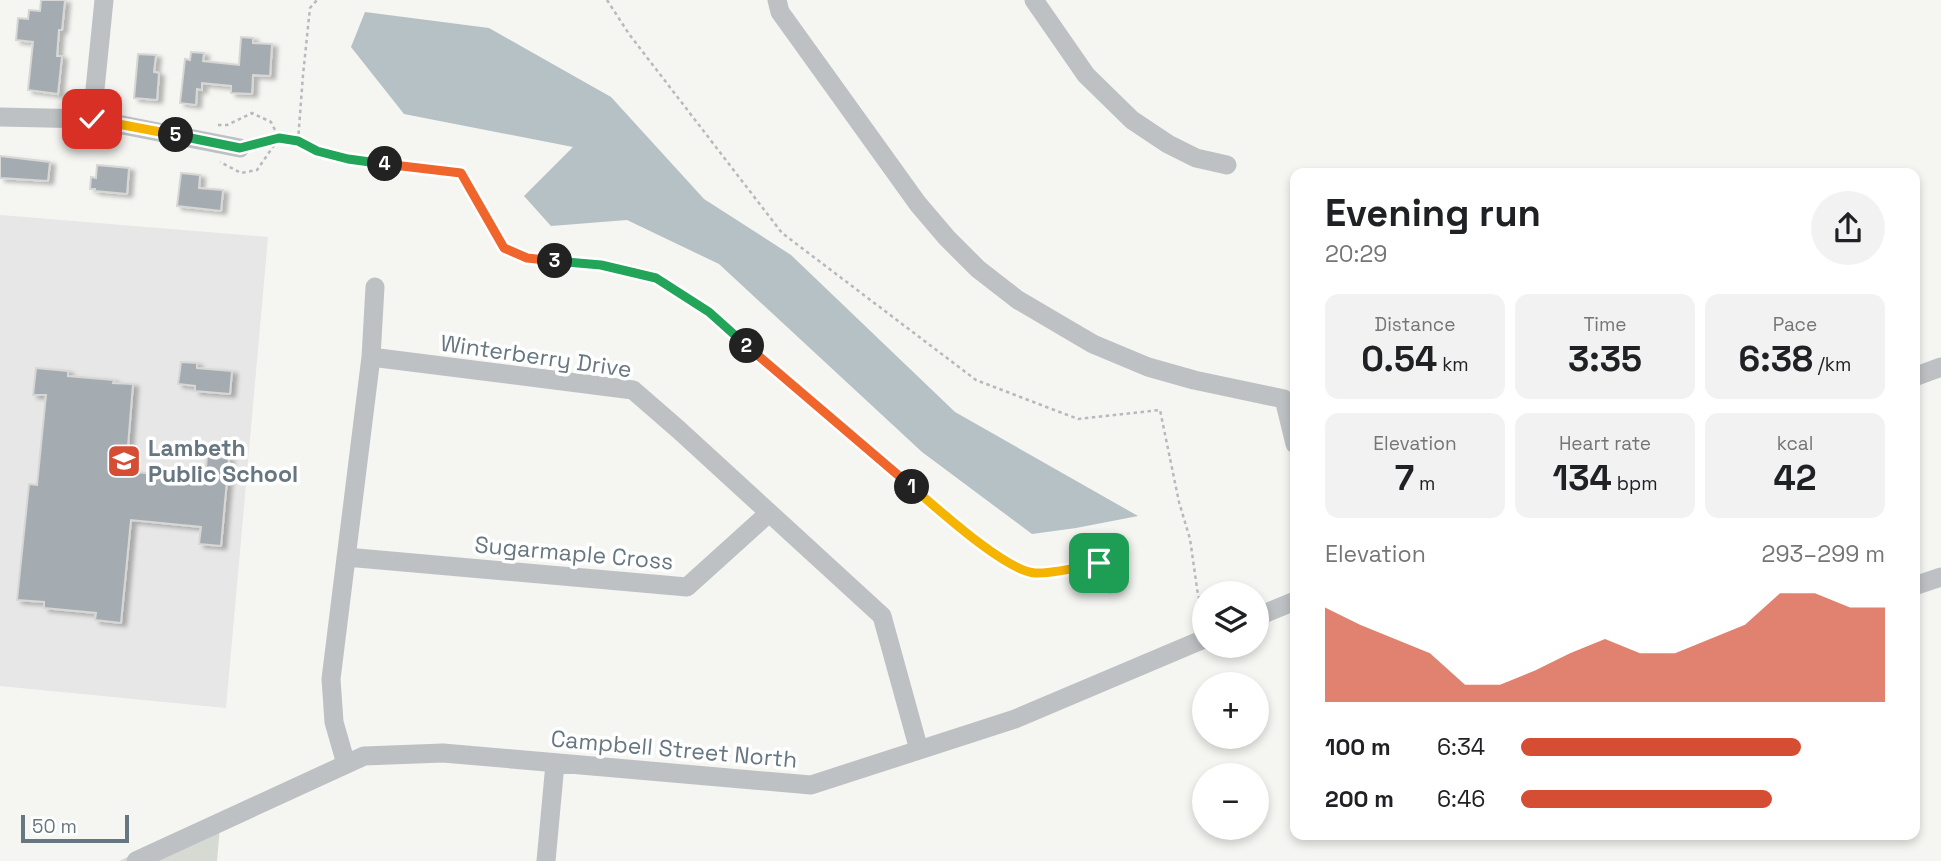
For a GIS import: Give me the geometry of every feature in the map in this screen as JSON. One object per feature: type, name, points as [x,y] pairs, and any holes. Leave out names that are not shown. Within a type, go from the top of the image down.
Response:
[{"type":"street","points":[[92,119],[104,0]]},
{"type":"street","points":[[777,0],[780,12],[918,204],[978,269],[1018,300],[1093,344],[1148,367],[1194,380],[1284,399],[1290,424]]},
{"type":"street","points":[[1034,0],[1086,75],[1132,120],[1168,144],[1196,158],[1227,165]]},
{"type":"street","points":[[0,117],[92,119],[240,148]]},
{"type":"street","points":[[346,764],[334,722],[331,679],[371,357],[375,287]]},
{"type":"street","name":"Winterberry Drive","points":[[371,357],[633,390],[882,617],[919,750]]},
{"type":"street","points":[[1920,375],[1941,367]]},
{"type":"street","name":"Sugarmaple Cross","points":[[346,557],[687,587],[769,513]]},
{"type":"street","points":[[1920,584],[1941,577]]},
{"type":"street","points":[[1269,612],[1290,603]]},
{"type":"street","name":"Campbell Street North","points":[[136,861],[364,756],[443,753],[811,785],[1015,719],[1192,644]]},
{"type":"street","points":[[546,861],[555,764]]},
{"type":"path","points":[[298,141],[310,8],[317,0]]},
{"type":"path","points":[[607,0],[629,34],[782,233],[976,380],[1078,419],[1160,410],[1179,502],[1190,540],[1196,581]]},
{"type":"path","points":[[214,126],[228,125],[252,113],[271,122],[279,138]]},
{"type":"path","points":[[53,135],[119,143]]},
{"type":"path","points":[[220,162],[241,173],[257,170],[279,138]]},
{"type":"path","points":[[240,148],[279,138],[298,141],[317,151],[348,159],[461,173],[504,248],[527,258],[601,265],[656,278],[709,312],[968,534],[1008,563],[1034,573],[1099,563],[1112,596]]},
{"type":"shaded area","points":[[365,12],[489,28],[611,97],[704,199],[791,255],[955,412],[1138,516],[1032,534],[922,452],[719,264],[627,220],[551,226],[524,196],[573,147],[404,114],[351,47]]},
{"type":"shaded area","name":"Lambeth Public School","points":[[0,215],[268,237],[226,708],[0,686]]},
{"type":"shaded area","points":[[221,815],[217,861],[119,861]]},
{"type":"building","points":[[41,0],[65,0],[57,56],[62,56],[58,94],[28,90],[33,42],[16,40],[18,18],[28,19],[29,10],[40,11]]},
{"type":"building","points":[[241,37],[253,38],[253,43],[272,44],[270,76],[253,75],[252,94],[231,93],[231,86],[202,83],[202,90],[197,89],[196,105],[180,103],[185,59],[190,60],[191,52],[204,53],[203,61],[239,65]]},
{"type":"building","points":[[138,54],[156,55],[154,72],[159,73],[157,100],[134,98]]},
{"type":"building","points":[[0,156],[50,162],[48,181],[0,178]]},
{"type":"building","points":[[97,165],[129,168],[127,194],[90,189],[91,177],[96,178]]},
{"type":"building","points":[[181,173],[200,175],[199,188],[223,190],[221,211],[177,206]]},
{"type":"building","points":[[181,362],[197,363],[197,368],[232,371],[230,394],[195,391],[195,386],[178,384]]},
{"type":"building","points":[[36,368],[68,371],[68,376],[133,384],[126,471],[205,479],[207,456],[229,458],[221,546],[199,544],[201,527],[131,520],[121,623],[95,620],[96,613],[44,608],[44,602],[17,600],[29,484],[37,485],[46,395],[33,395]]},
{"type":"place","name":"Lambeth Public School","points":[[124,461]]},
{"type":"route","points":[[92,119],[240,148],[279,138],[298,141],[317,151],[348,159],[461,173],[504,248],[527,258],[601,265],[656,278],[709,312],[968,534],[1008,563],[1034,573],[1099,563]]}]
